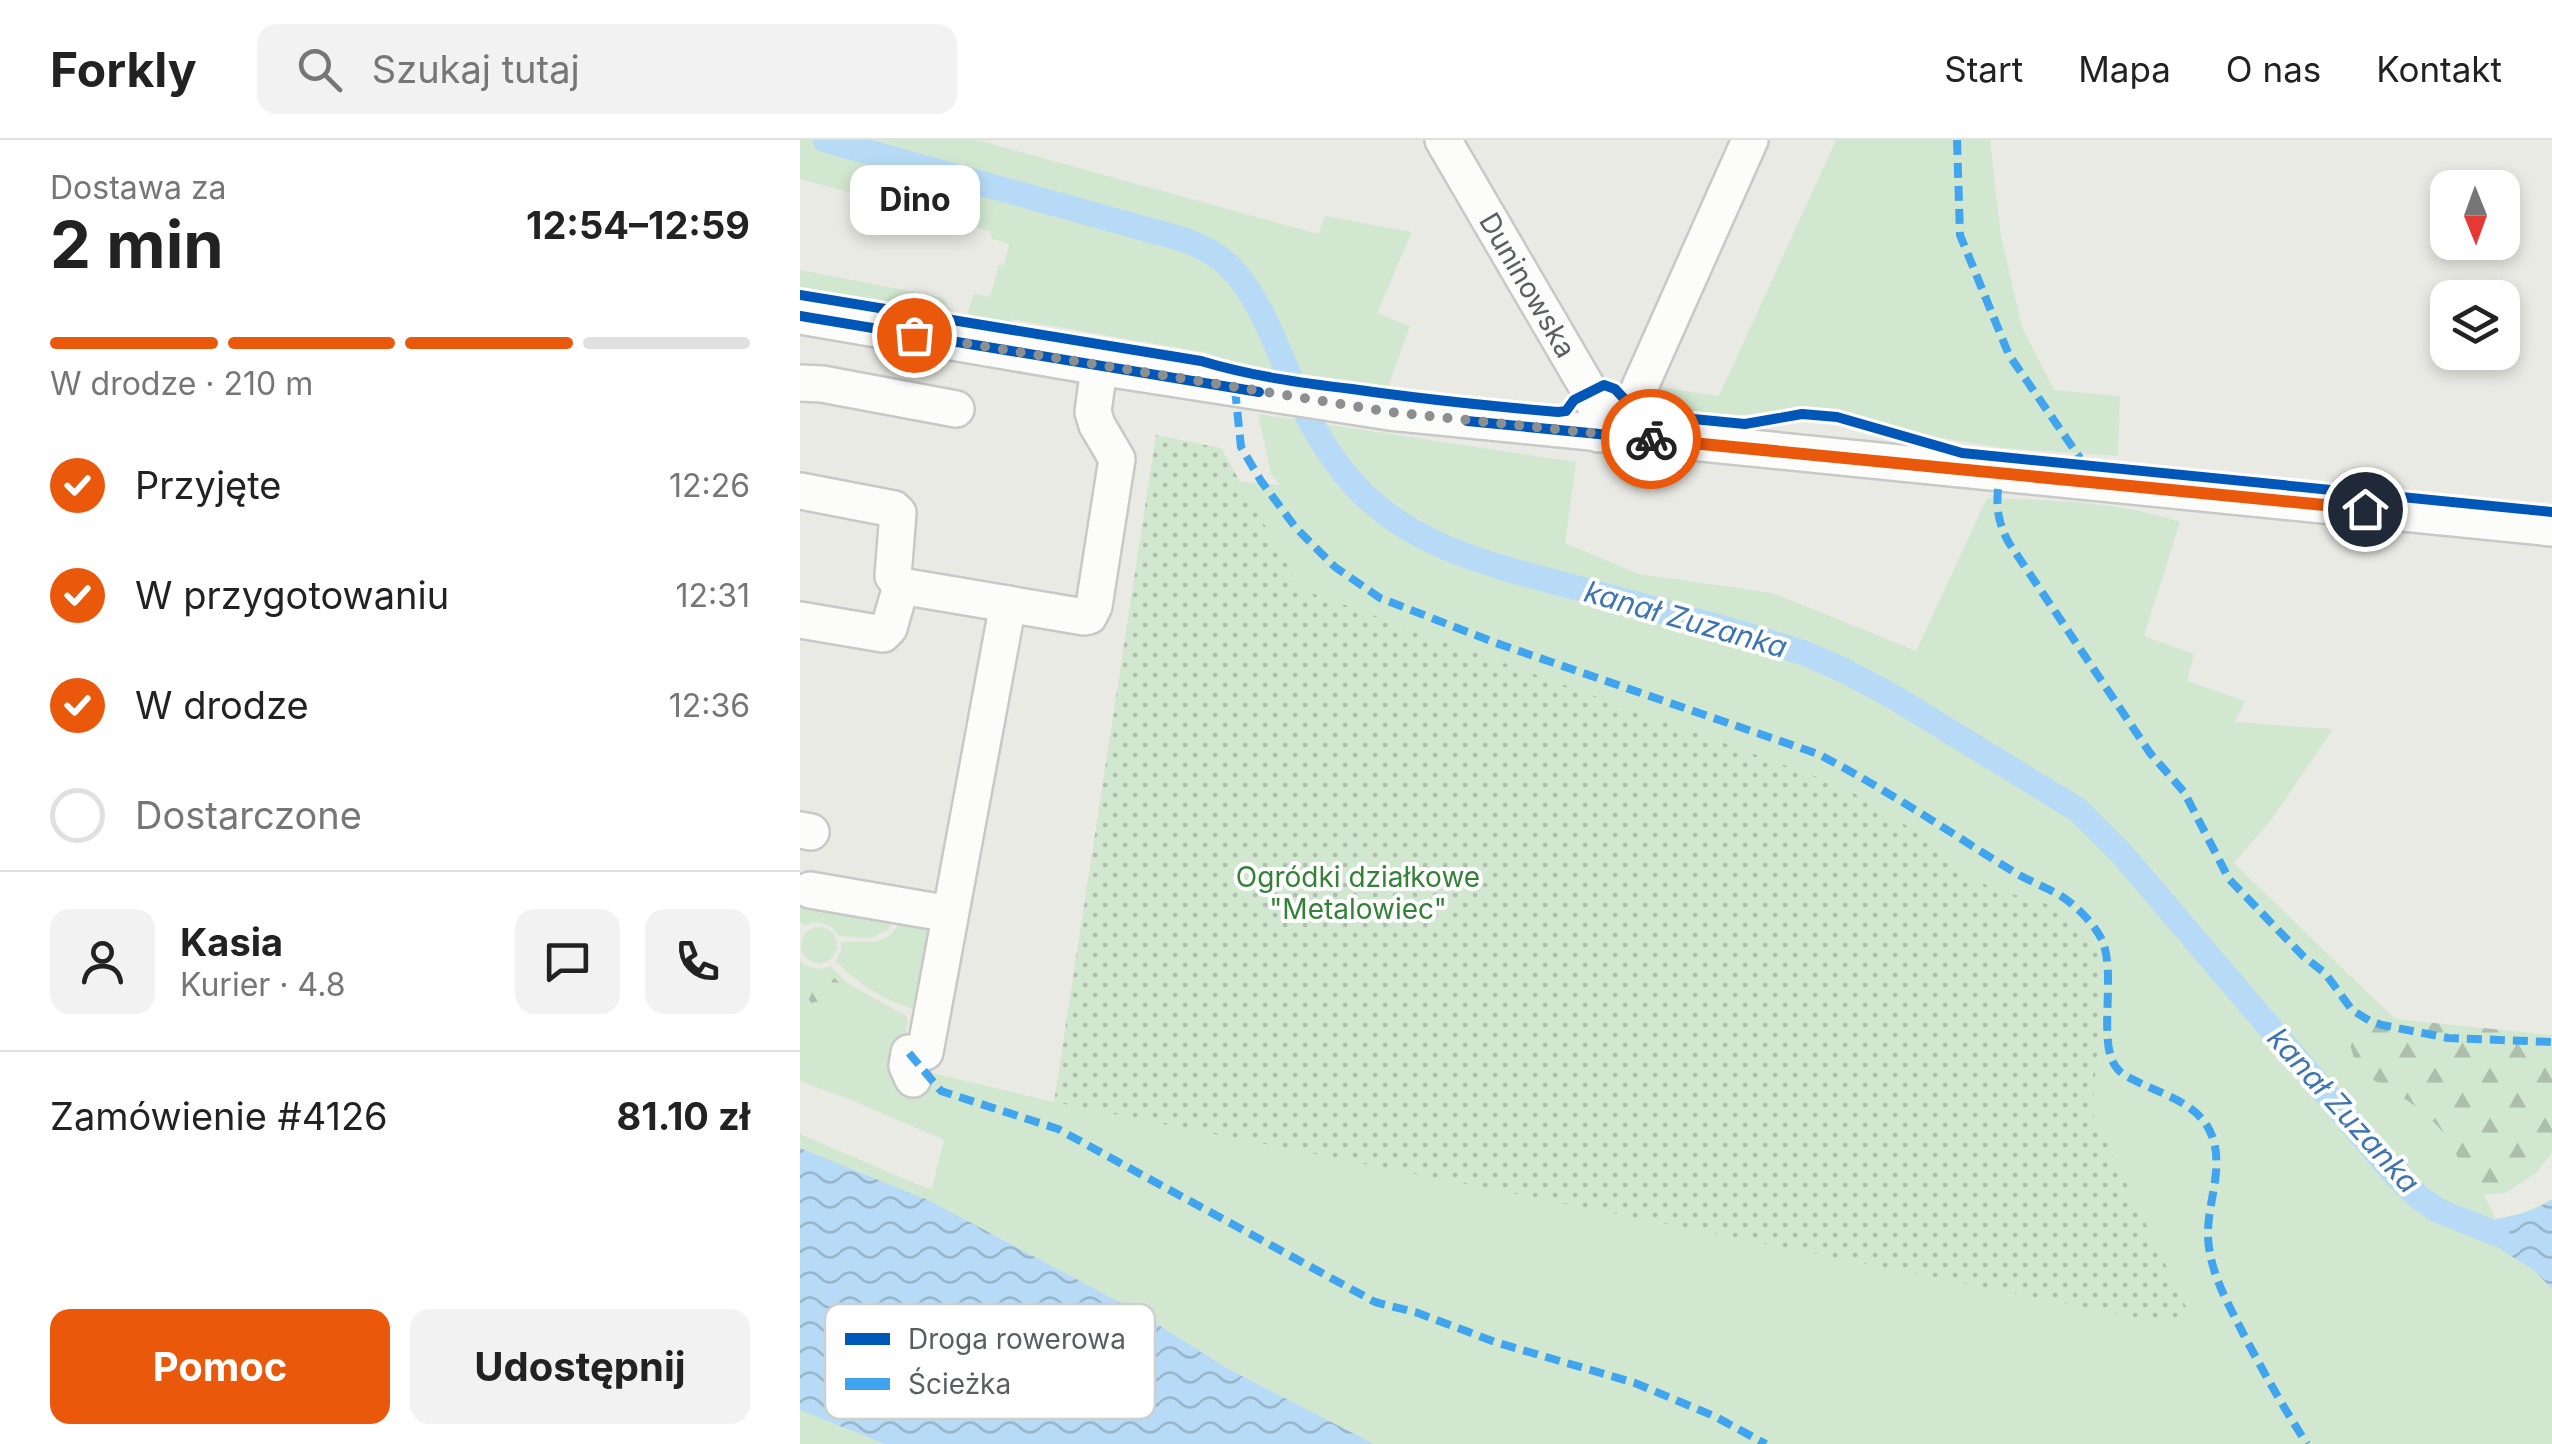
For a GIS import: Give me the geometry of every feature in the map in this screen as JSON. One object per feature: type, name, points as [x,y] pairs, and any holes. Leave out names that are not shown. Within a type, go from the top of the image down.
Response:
[{"type":"street","name":"Duninowska","points":[[1443,140],[1590,392],[1599,427]]},
{"type":"street","points":[[1599,427],[1635,398],[1750,140]]},
{"type":"street","points":[[800,316],[1390,412],[1599,427],[2552,528]]},
{"type":"street","points":[[800,492],[894,509],[898,514],[893,576],[901,586],[1089,616],[1118,459],[1096,425],[1093,412],[1099,367]]},
{"type":"street","points":[[800,382],[956,408]]},
{"type":"street","points":[[800,620],[882,634],[889,628],[901,586]]},
{"type":"street","points":[[913,1078],[907,1066],[908,1053],[924,1052],[1008,604]]},
{"type":"street","points":[[810,890],[950,914]]},
{"type":"green space","points":[[800,140],[977,140],[1318,234],[1325,216],[1412,232],[1377,313],[1410,326],[1388,387],[1245,365],[1203,352],[1012,319],[1010,326],[969,319],[974,294],[990,297],[1009,244],[992,239],[990,231],[800,179]]},
{"type":"green space","points":[[1836,140],[1990,140],[2001,236],[2022,327],[2054,390],[2120,396],[2118,456],[2002,448],[1930,436],[1846,412],[1809,409],[1728,416],[1679,413],[1644,405],[1652,386],[1719,396]]},
{"type":"green space","points":[[800,270],[941,297],[947,302],[944,315],[800,291]]},
{"type":"green space","points":[[1258,414],[1576,462],[1565,543],[1639,574],[1773,593],[1916,651],[1987,498],[2109,506],[2180,522],[2144,636],[2194,654],[2187,681],[2245,701],[2235,722],[2333,729],[2272,819],[2234,863],[2395,1019],[2496,1219],[2523,1213],[2552,1199],[2552,1444],[800,1444],[800,1134],[926,1188],[932,1188],[944,1140],[800,1081],[800,961],[814,968],[830,966],[849,984],[906,1016],[899,1065],[1107,1112],[1204,479],[1280,485],[1271,474]]},
{"type":"green space","name":"Ogródki działkowe \"Metalowiec\"","points":[[1156,435],[1221,448],[1301,589],[1842,786],[1920,834],[1955,868],[1992,888],[2050,905],[2082,927],[2099,952],[2103,985],[2092,1112],[2188,1311],[2179,1326],[1054,1102]]},
{"type":"green space","points":[[800,905],[892,921],[889,929],[871,938],[839,936],[823,923],[804,926],[800,922]]},
{"type":"green space","points":[[899,922],[922,926],[932,938],[920,1010],[875,992],[836,961],[841,942],[881,940]]},
{"type":"green space","points":[[819,927],[831,933],[837,945],[831,957],[819,963],[807,957],[801,945],[807,933]]},
{"type":"green space","points":[[800,966],[833,977],[849,990],[843,1000],[832,998],[811,1003],[806,995],[800,994]]},
{"type":"green space","points":[[2395,1019],[2552,1035],[2552,1153],[2536,1173],[2506,1193],[2481,1195],[2450,1142],[2431,1119],[2358,1071],[2345,1028]]},
{"type":"water","points":[[800,1148],[930,1201],[1123,1304],[825,1304],[825,1419],[1155,1419],[1155,1323],[1230,1370],[1374,1444],[885,1444],[800,1410]]},
{"type":"water","points":[[2552,1199],[2552,1289],[2535,1271],[2497,1247],[2496,1219],[2539,1207]]},
{"type":"waterway","name":"kanał Zuzanka","points":[[825,140],[1203,248],[1230,267],[1250,293],[1324,445],[1364,495],[1388,515],[1440,545],[1497,566],[1804,653],[1892,696],[2078,810],[2122,854],[2397,1177],[2439,1211],[2497,1234]]},
{"type":"marked path","points":[[1957,140],[1960,235],[2009,355],[2080,458]]},
{"type":"marked path","points":[[1235,389],[1241,447],[1261,481],[1296,528],[1335,567],[1380,598],[1496,643],[1818,754],[2079,910],[2099,934],[2106,954],[2108,1042],[2116,1067],[2129,1078],[2182,1103],[2209,1129],[2216,1154],[2216,1176],[2208,1233],[2216,1274],[2253,1352],[2307,1444]]},
{"type":"marked path","points":[[1998,489],[1999,517],[2009,543],[2150,753],[2184,792],[2229,879],[2304,957],[2325,973],[2352,1010],[2382,1025],[2448,1038],[2552,1042]]},
{"type":"marked path","points":[[909,1053],[941,1091],[1058,1129],[1375,1302],[1635,1383],[1714,1416],[1766,1444]]},
{"type":"cycle path","points":[[800,295],[1201,361],[1276,378],[1404,396],[1558,412],[1566,411],[1574,400],[1604,385],[1615,389],[1641,411],[1662,416],[1745,424],[1802,414],[1837,417],[1962,453],[2552,512]]},
{"type":"cycle path","points":[[800,316],[1259,392]]},
{"type":"cycle path","points":[[1467,421],[1984,472]]},
{"type":"way so far","points":[[914,335],[1390,412],[1651,439]]},
{"type":"place","name":"Dino","points":[[914,335]]},
{"type":"route","points":[[1651,439],[2365,509]]}]
